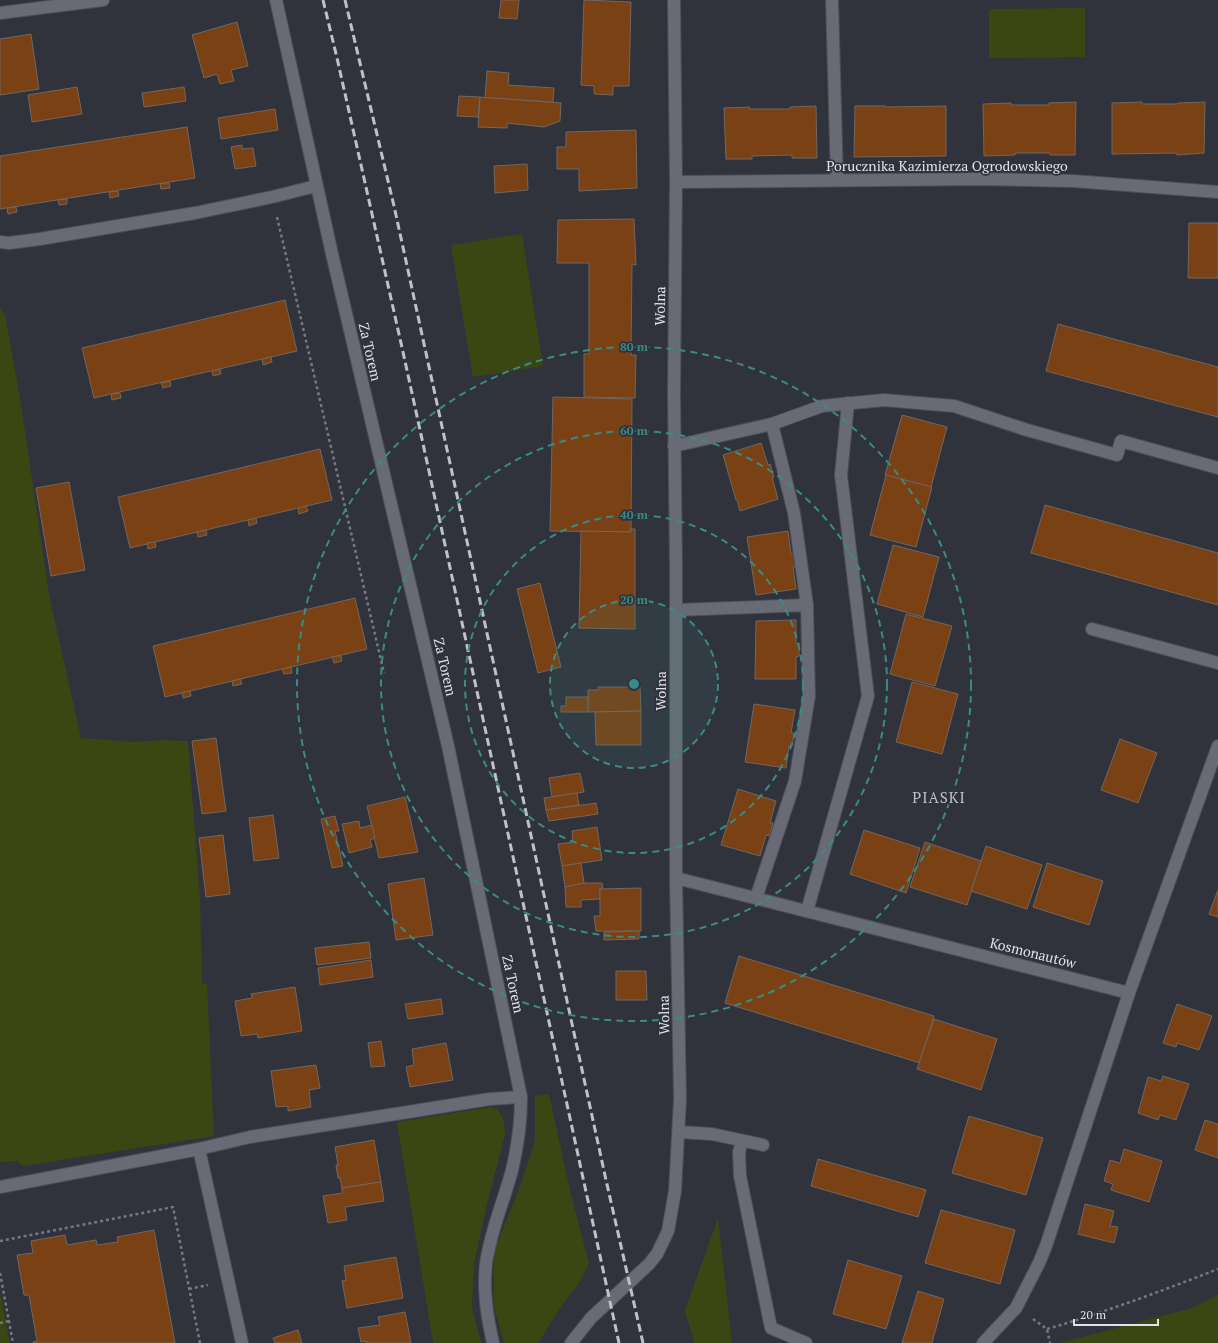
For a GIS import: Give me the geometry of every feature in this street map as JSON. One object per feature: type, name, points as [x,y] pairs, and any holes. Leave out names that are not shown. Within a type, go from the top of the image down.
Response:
[{"type":"street","points":[[0,13],[103,0]]},
{"type":"street","name":"Za Torem","points":[[276,0],[316,186],[448,746],[521,1097],[521,1121],[512,1170],[490,1242],[486,1264],[486,1311],[493,1343]]},
{"type":"street","name":"Wolna","points":[[571,1343],[599,1310],[649,1264],[663,1243],[668,1231],[672,1212],[679,1132],[680,1061],[676,878],[676,610],[674,446],[676,182],[674,0]]},
{"type":"street","points":[[832,0],[837,180]]},
{"type":"street","name":"Porucznika Kazimierza Ogrodowskiego","points":[[676,182],[980,178],[1073,181],[1218,192]]},
{"type":"street","points":[[0,242],[9,243],[40,239],[195,213],[316,186]]},
{"type":"street","points":[[674,446],[772,424],[822,406],[884,400],[954,406],[1027,430],[1117,455],[1121,441],[1218,468]]},
{"type":"street","points":[[807,911],[868,696],[841,475],[848,403]]},
{"type":"street","points":[[756,898],[795,781],[809,696],[807,605],[794,513],[772,424]]},
{"type":"street","points":[[676,610],[807,605]]},
{"type":"street","points":[[1092,629],[1218,662]]},
{"type":"street","points":[[983,1343],[1016,1308],[1046,1246],[1129,993],[1218,746]]},
{"type":"street","name":"Kosmonautów","points":[[676,878],[1129,993]]},
{"type":"street","points":[[0,1187],[198,1149],[250,1137],[490,1099],[521,1097]]},
{"type":"street","points":[[679,1132],[712,1134],[763,1145]]},
{"type":"street","points":[[742,1141],[739,1152],[740,1176],[771,1328],[806,1343]]},
{"type":"street","points":[[198,1149],[242,1343]]},
{"type":"path","points":[[272,197],[384,673]]},
{"type":"path","points":[[0,1241],[173,1207],[200,1343]]},
{"type":"path","points":[[1047,1329],[1080,1320],[1218,1269]]},
{"type":"path","points":[[0,1273],[14,1343]]},
{"type":"path","points":[[1016,1308],[1047,1329],[1050,1343]]},
{"type":"path","points":[[0,1323],[9,1321]]},
{"type":"green space","points":[[1085,8],[1085,57],[989,58],[989,9]]},
{"type":"green space","points":[[522,234],[543,366],[473,377],[451,245]]},
{"type":"green space","points":[[0,308],[5,314],[21,404],[49,595],[81,738],[134,742],[162,740],[188,741],[200,898],[202,984],[207,984],[214,1136],[23,1166],[17,1161],[0,1162]]},
{"type":"green space","points":[[549,1094],[570,1191],[589,1263],[579,1283],[560,1308],[538,1343],[504,1343],[494,1307],[494,1251],[517,1194],[535,1141],[535,1096]]},
{"type":"green space","points":[[492,1107],[498,1109],[504,1121],[505,1134],[486,1208],[474,1264],[472,1308],[481,1343],[433,1343],[397,1122]]},
{"type":"green space","points":[[718,1218],[732,1343],[694,1343],[685,1310]]},
{"type":"green space","points":[[0,1292],[10,1343],[0,1343]]},
{"type":"green space","points":[[1218,1295],[1218,1343],[1060,1343],[1192,1308]]},
{"type":"building","points":[[501,0],[519,0],[517,19],[499,18]]},
{"type":"building","points":[[584,0],[631,2],[629,86],[613,86],[613,95],[594,94],[594,86],[581,85]]},
{"type":"building","points":[[237,22],[248,66],[231,70],[234,81],[220,84],[217,74],[204,78],[192,35]]},
{"type":"building","points":[[31,34],[39,89],[0,95],[0,39]]},
{"type":"building","points":[[487,71],[509,73],[508,85],[554,88],[553,102],[485,98]]},
{"type":"building","points":[[77,87],[82,114],[32,122],[28,95]]},
{"type":"building","points":[[184,87],[186,101],[144,107],[142,93]]},
{"type":"building","points":[[459,96],[480,97],[478,117],[457,116]]},
{"type":"building","points":[[480,97],[561,103],[560,121],[544,127],[507,123],[507,128],[478,127]]},
{"type":"building","points":[[1076,102],[1075,155],[1015,153],[1015,155],[984,156],[983,104],[1011,103],[1011,105],[1049,105],[1049,103]]},
{"type":"building","points":[[1142,102],[1142,104],[1177,104],[1205,102],[1204,153],[1177,155],[1177,153],[1112,154],[1112,103]]},
{"type":"building","points":[[816,106],[817,158],[792,158],[792,155],[752,156],[752,159],[726,159],[724,108],[750,107],[749,109],[790,109],[790,107]]},
{"type":"building","points":[[855,106],[946,106],[946,156],[854,157]]},
{"type":"building","points":[[275,109],[278,130],[221,139],[218,118]]},
{"type":"building","points":[[187,127],[195,178],[0,209],[0,156]]},
{"type":"building","points":[[636,130],[637,188],[579,191],[579,169],[557,169],[557,147],[566,147],[566,132]]},
{"type":"building","points":[[242,145],[242,149],[253,148],[256,166],[235,169],[231,147]]},
{"type":"building","points":[[527,164],[528,190],[495,193],[494,166]]},
{"type":"building","points":[[169,183],[170,188],[161,189],[160,184]]},
{"type":"building","points":[[118,191],[119,196],[110,198],[109,192]]},
{"type":"building","points":[[67,199],[67,204],[59,205],[58,200]]},
{"type":"building","points":[[16,207],[17,212],[8,214],[7,208]]},
{"type":"building","points":[[634,219],[636,265],[632,264],[631,355],[636,355],[635,398],[584,397],[584,354],[589,354],[589,263],[557,263],[558,220]]},
{"type":"building","points":[[1189,223],[1218,223],[1218,278],[1188,278]]},
{"type":"building","points":[[285,300],[297,351],[94,398],[82,348]]},
{"type":"building","points":[[1058,324],[1218,367],[1218,417],[1046,371]]},
{"type":"building","points":[[271,357],[272,362],[263,365],[262,359]]},
{"type":"building","points":[[220,369],[221,374],[213,376],[212,371]]},
{"type":"building","points":[[170,381],[171,386],[163,388],[161,383]]},
{"type":"building","points":[[120,393],[121,398],[112,400],[111,394]]},
{"type":"building","points":[[553,397],[632,399],[631,532],[550,531]]},
{"type":"building","points":[[902,415],[947,427],[931,487],[885,475]]},
{"type":"building","points":[[761,443],[768,465],[770,464],[774,477],[772,477],[778,499],[740,511],[723,455]]},
{"type":"building","points":[[320,449],[332,500],[130,548],[118,497]]},
{"type":"building","points":[[886,475],[932,487],[916,547],[870,535]]},
{"type":"building","points":[[69,482],[85,570],[51,576],[36,488]]},
{"type":"building","points":[[1045,505],[1218,553],[1218,605],[1031,553]]},
{"type":"building","points":[[306,506],[308,511],[299,514],[298,508]]},
{"type":"building","points":[[256,518],[257,523],[249,526],[248,520]]},
{"type":"building","points":[[631,529],[635,529],[635,629],[579,628],[581,531],[631,532]]},
{"type":"building","points":[[206,530],[207,535],[198,537],[197,532]]},
{"type":"building","points":[[788,531],[791,554],[794,553],[795,567],[793,567],[796,589],[756,595],[747,537]]},
{"type":"building","points":[[155,542],[156,547],[148,549],[147,543]]},
{"type":"building","points":[[893,545],[939,557],[923,617],[877,604]]},
{"type":"building","points":[[540,583],[561,667],[538,673],[517,589]]},
{"type":"building","points":[[355,598],[367,649],[165,697],[153,646]]},
{"type":"building","points":[[906,614],[952,626],[935,686],[890,674]]},
{"type":"building","points":[[796,620],[796,643],[799,643],[799,656],[796,657],[796,679],[755,679],[756,621]]},
{"type":"building","points":[[341,656],[342,661],[334,663],[332,657]]},
{"type":"building","points":[[291,667],[292,673],[284,674],[282,669]]},
{"type":"building","points":[[240,679],[242,684],[233,686],[232,681]]},
{"type":"building","points":[[912,682],[958,694],[942,754],[896,742]]},
{"type":"building","points":[[598,687],[640,687],[641,711],[588,712],[588,690],[598,690]]},
{"type":"building","points":[[190,691],[191,696],[183,698],[182,693]]},
{"type":"building","points":[[566,697],[588,697],[588,712],[561,712],[561,706],[566,706]]},
{"type":"building","points":[[754,704],[795,710],[791,733],[794,733],[792,746],[789,746],[786,768],[745,762]]},
{"type":"building","points":[[641,711],[641,745],[596,745],[595,712]]},
{"type":"building","points":[[216,738],[226,811],[202,814],[192,741]]},
{"type":"building","points":[[1120,739],[1157,753],[1138,803],[1101,790]]},
{"type":"building","points":[[580,773],[584,792],[552,797],[549,778]]},
{"type":"building","points":[[738,789],[776,801],[770,823],[773,823],[769,836],[766,835],[760,856],[721,845]]},
{"type":"building","points":[[577,793],[579,805],[546,810],[544,798]]},
{"type":"building","points":[[405,797],[418,852],[379,858],[367,806]]},
{"type":"building","points":[[596,803],[598,814],[549,821],[546,810]]},
{"type":"building","points":[[273,815],[279,858],[254,861],[249,818]]},
{"type":"building","points":[[335,816],[339,831],[335,831],[343,866],[332,868],[321,819]]},
{"type":"building","points":[[359,821],[360,828],[372,825],[375,838],[370,840],[372,847],[349,853],[342,824]]},
{"type":"building","points":[[597,827],[602,860],[562,866],[558,844],[573,842],[572,831]]},
{"type":"building","points":[[864,830],[920,848],[906,893],[850,874]]},
{"type":"building","points":[[223,835],[230,894],[206,897],[199,838]]},
{"type":"building","points":[[925,842],[981,861],[967,905],[910,887]]},
{"type":"building","points":[[986,846],[1042,865],[1027,909],[971,891]]},
{"type":"building","points":[[581,863],[584,883],[565,887],[562,866]]},
{"type":"building","points":[[1047,863],[1103,881],[1089,925],[1033,907]]},
{"type":"building","points":[[424,878],[433,935],[396,940],[388,884]]},
{"type":"building","points":[[584,883],[602,883],[603,889],[600,889],[600,899],[581,900],[581,907],[566,907],[565,887]]},
{"type":"building","points":[[641,888],[641,931],[596,931],[594,916],[600,916],[600,889]]},
{"type":"building","points":[[1218,890],[1218,917],[1209,914]]},
{"type":"building","points":[[639,931],[639,939],[604,940],[604,932]]},
{"type":"building","points":[[369,942],[371,958],[317,965],[315,948]]},
{"type":"building","points":[[739,956],[934,1016],[920,1063],[725,1003]]},
{"type":"building","points":[[371,960],[373,977],[320,985],[318,968]]},
{"type":"building","points":[[616,971],[646,971],[647,1000],[616,1000]]},
{"type":"building","points":[[295,987],[302,1031],[258,1038],[257,1034],[241,1036],[235,1001],[252,998],[251,994]]},
{"type":"building","points":[[441,999],[443,1014],[408,1019],[405,1004]]},
{"type":"building","points":[[1177,1004],[1212,1016],[1199,1050],[1177,1043],[1176,1047],[1163,1043]]},
{"type":"building","points":[[934,1019],[997,1039],[981,1090],[917,1069]]},
{"type":"building","points":[[381,1041],[385,1066],[371,1067],[368,1043]]},
{"type":"building","points":[[446,1043],[453,1080],[410,1087],[406,1067],[414,1065],[412,1049]]},
{"type":"building","points":[[316,1065],[320,1088],[309,1090],[311,1107],[288,1111],[288,1106],[276,1107],[271,1071]]},
{"type":"building","points":[[1163,1076],[1189,1084],[1176,1120],[1160,1115],[1158,1120],[1138,1113],[1148,1077],[1161,1081]]},
{"type":"building","points":[[969,1116],[1043,1138],[1026,1195],[952,1173]]},
{"type":"building","points":[[1205,1120],[1218,1124],[1218,1158],[1195,1150]]},
{"type":"building","points":[[374,1140],[381,1182],[342,1188],[340,1178],[338,1178],[336,1165],[338,1165],[335,1147]]},
{"type":"building","points":[[1124,1149],[1162,1161],[1149,1202],[1111,1190],[1113,1184],[1104,1181],[1110,1160],[1120,1163]]},
{"type":"building","points":[[818,1159],[926,1190],[918,1217],[811,1186]]},
{"type":"building","points":[[381,1182],[384,1201],[345,1207],[347,1220],[328,1223],[323,1196],[342,1193],[342,1188]]},
{"type":"building","points":[[1085,1204],[1114,1211],[1110,1226],[1118,1227],[1114,1243],[1078,1234]]},
{"type":"building","points":[[941,1210],[1015,1230],[1000,1284],[925,1263]]},
{"type":"building","points":[[154,1230],[175,1343],[33,1343],[37,1341],[29,1295],[24,1295],[17,1255],[33,1253],[31,1241],[65,1235],[67,1245],[96,1240],[97,1245],[118,1242],[117,1237]]},
{"type":"building","points":[[396,1257],[403,1298],[347,1308],[342,1281],[346,1280],[344,1266]]},
{"type":"building","points":[[848,1260],[902,1276],[886,1329],[833,1314]]},
{"type":"building","points":[[918,1291],[944,1299],[932,1343],[902,1343]]},
{"type":"building","points":[[405,1312],[411,1343],[361,1342],[358,1328],[380,1325],[378,1317]]},
{"type":"building","points":[[298,1330],[302,1343],[275,1343],[273,1338]]},
{"type":"railway","points":[[323,0],[403,352],[619,1343]]},
{"type":"railway","points":[[345,0],[394,206],[606,1180],[643,1343]]},
{"type":"district","name":"PIASKI","points":[[939,798]]}]
